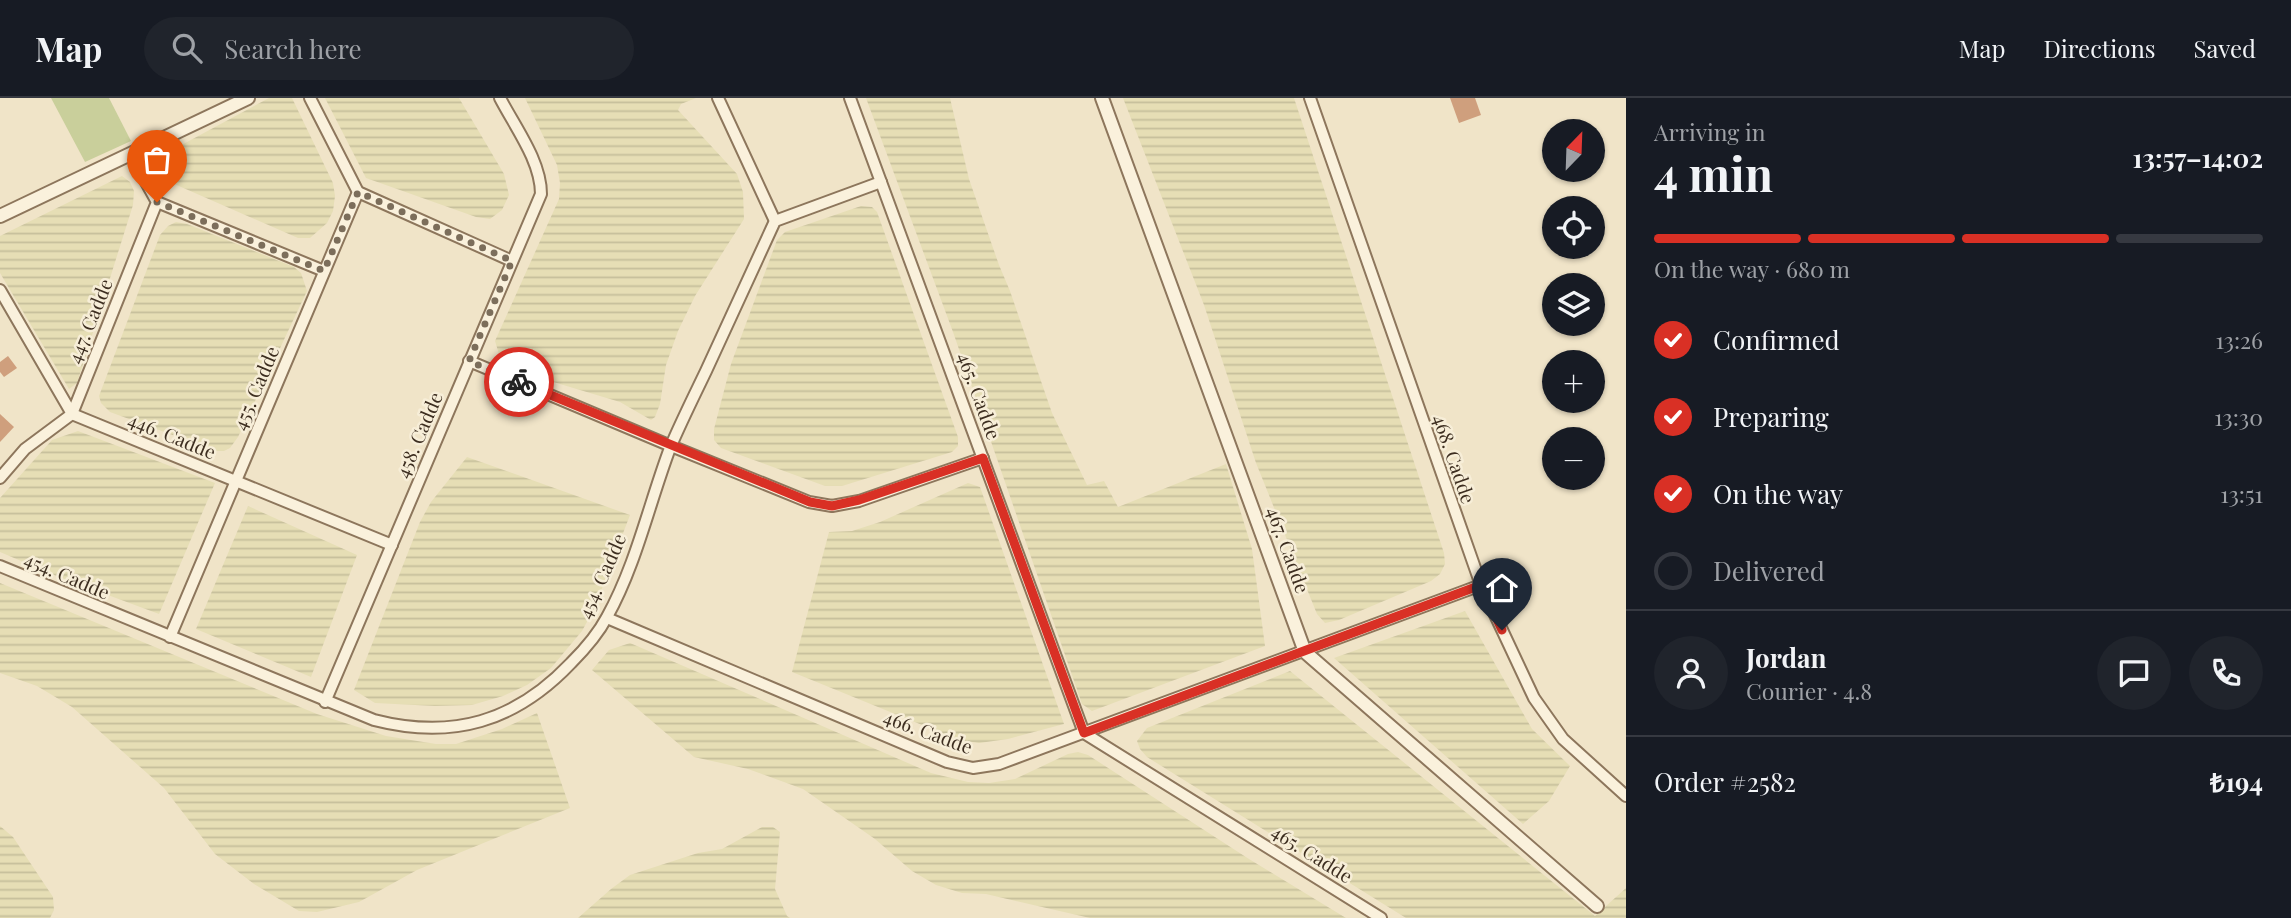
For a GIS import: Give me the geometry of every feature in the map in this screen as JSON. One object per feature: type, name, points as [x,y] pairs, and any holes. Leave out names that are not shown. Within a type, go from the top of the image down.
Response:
[{"type":"street","points":[[0,216],[248,98]]},
{"type":"street","points":[[310,98],[358,192],[512,261]]},
{"type":"street","name":"458. Cadde","points":[[325,702],[541,194],[541,181],[500,98]]},
{"type":"street","points":[[718,98],[775,221],[881,183]]},
{"type":"street","name":"465. Cadde","points":[[850,98],[1084,733],[1381,918]]},
{"type":"street","name":"467. Cadde","points":[[1102,98],[1305,652],[1597,906]]},
{"type":"street","name":"468. Cadde","points":[[1310,98],[1481,585],[1534,698],[1563,739],[1626,796]]},
{"type":"street","points":[[131,155],[157,202],[324,271]]},
{"type":"street","name":"455. Cadde","points":[[170,637],[358,192]]},
{"type":"street","name":"447. Cadde","points":[[72,414],[157,202]]},
{"type":"street","name":"454. Cadde","points":[[0,566],[374,720],[403,728],[429,729],[462,726],[500,716],[529,700],[559,676],[583,651],[607,618],[671,446],[775,221]]},
{"type":"street","points":[[0,290],[72,414],[25,449],[0,478]]},
{"type":"street","points":[[469,361],[810,502],[832,506],[859,500],[983,458]]},
{"type":"street","name":"446. Cadde","points":[[72,414],[392,545]]},
{"type":"street","name":"466. Cadde","points":[[607,618],[947,762],[973,768],[999,764],[1481,585]]},
{"type":"shaded area","points":[[269,98],[292,98],[333,183],[333,211],[327,223],[310,238],[298,238],[172,183],[157,163],[161,156]]},
{"type":"shaded area","points":[[325,98],[459,98],[504,174],[509,195],[502,210],[490,219],[476,217],[366,178]]},
{"type":"shaded area","points":[[525,98],[696,98],[681,104],[678,110],[737,174],[743,192],[744,219],[695,296],[678,331],[666,365],[660,404],[651,420],[620,402],[550,381],[510,363],[499,354],[495,341],[559,199],[557,165]]},
{"type":"shaded area","points":[[866,98],[950,98],[969,179],[999,265],[1052,413],[1087,485],[1104,481],[1118,507],[1226,464],[1252,549],[1265,646],[1092,711],[1082,704],[953,332]]},
{"type":"shaded area","points":[[1123,98],[1294,98],[1444,553],[1445,564],[1440,574],[1431,581],[1339,620],[1325,623],[1317,614],[1256,463],[1204,305]]},
{"type":"shaded area","points":[[122,176],[130,182],[134,191],[133,205],[77,383],[69,389],[0,273],[0,236]]},
{"type":"shaded area","points":[[861,206],[872,207],[877,212],[958,437],[958,446],[952,452],[842,486],[825,486],[721,448],[714,440],[714,429],[731,364],[777,240],[785,232]]},
{"type":"shaded area","points":[[176,222],[294,267],[301,273],[307,291],[238,437],[230,448],[224,451],[216,451],[110,412],[101,403],[99,396],[160,235]]},
{"type":"shaded area","points":[[78,431],[215,483],[159,614],[0,552],[0,498],[52,440]]},
{"type":"shaded area","points":[[467,457],[630,515],[594,609],[582,631],[551,668],[527,685],[503,696],[472,705],[375,703],[354,690],[420,522],[431,502]]},
{"type":"shaded area","points":[[968,483],[980,487],[1064,724],[1008,739],[979,743],[959,740],[792,672],[829,532],[852,531],[880,522]]},
{"type":"shaded area","points":[[248,506],[357,555],[311,677],[196,629]]},
{"type":"shaded area","points":[[0,583],[317,714],[386,736],[436,744],[456,744],[502,729],[537,713],[570,808],[417,870],[359,902],[317,912],[299,911],[254,884],[215,854],[164,788],[72,707],[37,686],[0,673]]},
{"type":"shaded area","points":[[1465,611],[1532,729],[1570,766],[1549,801],[1523,824],[1334,658]]},
{"type":"shaded area","points":[[630,643],[931,773],[968,782],[989,783],[1015,779],[1068,754],[1078,752],[1088,755],[1346,918],[1090,918],[986,894],[962,893],[936,885],[912,871],[875,839],[803,789],[748,769],[694,757],[592,670],[609,650]]},
{"type":"shaded area","points":[[1290,671],[1595,916],[1626,888],[1626,918],[1406,918],[1147,757],[1140,749],[1137,741],[1147,728]]},
{"type":"shaded area","points":[[0,826],[13,837],[53,897],[54,910],[50,918],[0,918]]},
{"type":"shaded area","points":[[762,827],[773,827],[780,832],[775,889],[790,918],[578,918],[630,875],[698,853],[722,849]]},
{"type":"green space","points":[[51,98],[109,98],[131,141],[85,162]]},
{"type":"building","points":[[1450,98],[1475,98],[1481,115],[1459,123]]},
{"type":"building","points":[[8,356],[17,368],[4,377],[0,372],[0,362]]},
{"type":"building","points":[[0,414],[14,427],[0,442]]},
{"type":"way so far","points":[[157,202],[324,271],[358,192],[512,261],[469,361],[519,382]]},
{"type":"route","points":[[519,382],[810,502],[832,506],[859,500],[983,458],[1084,733],[1481,585],[1502,630]]}]
